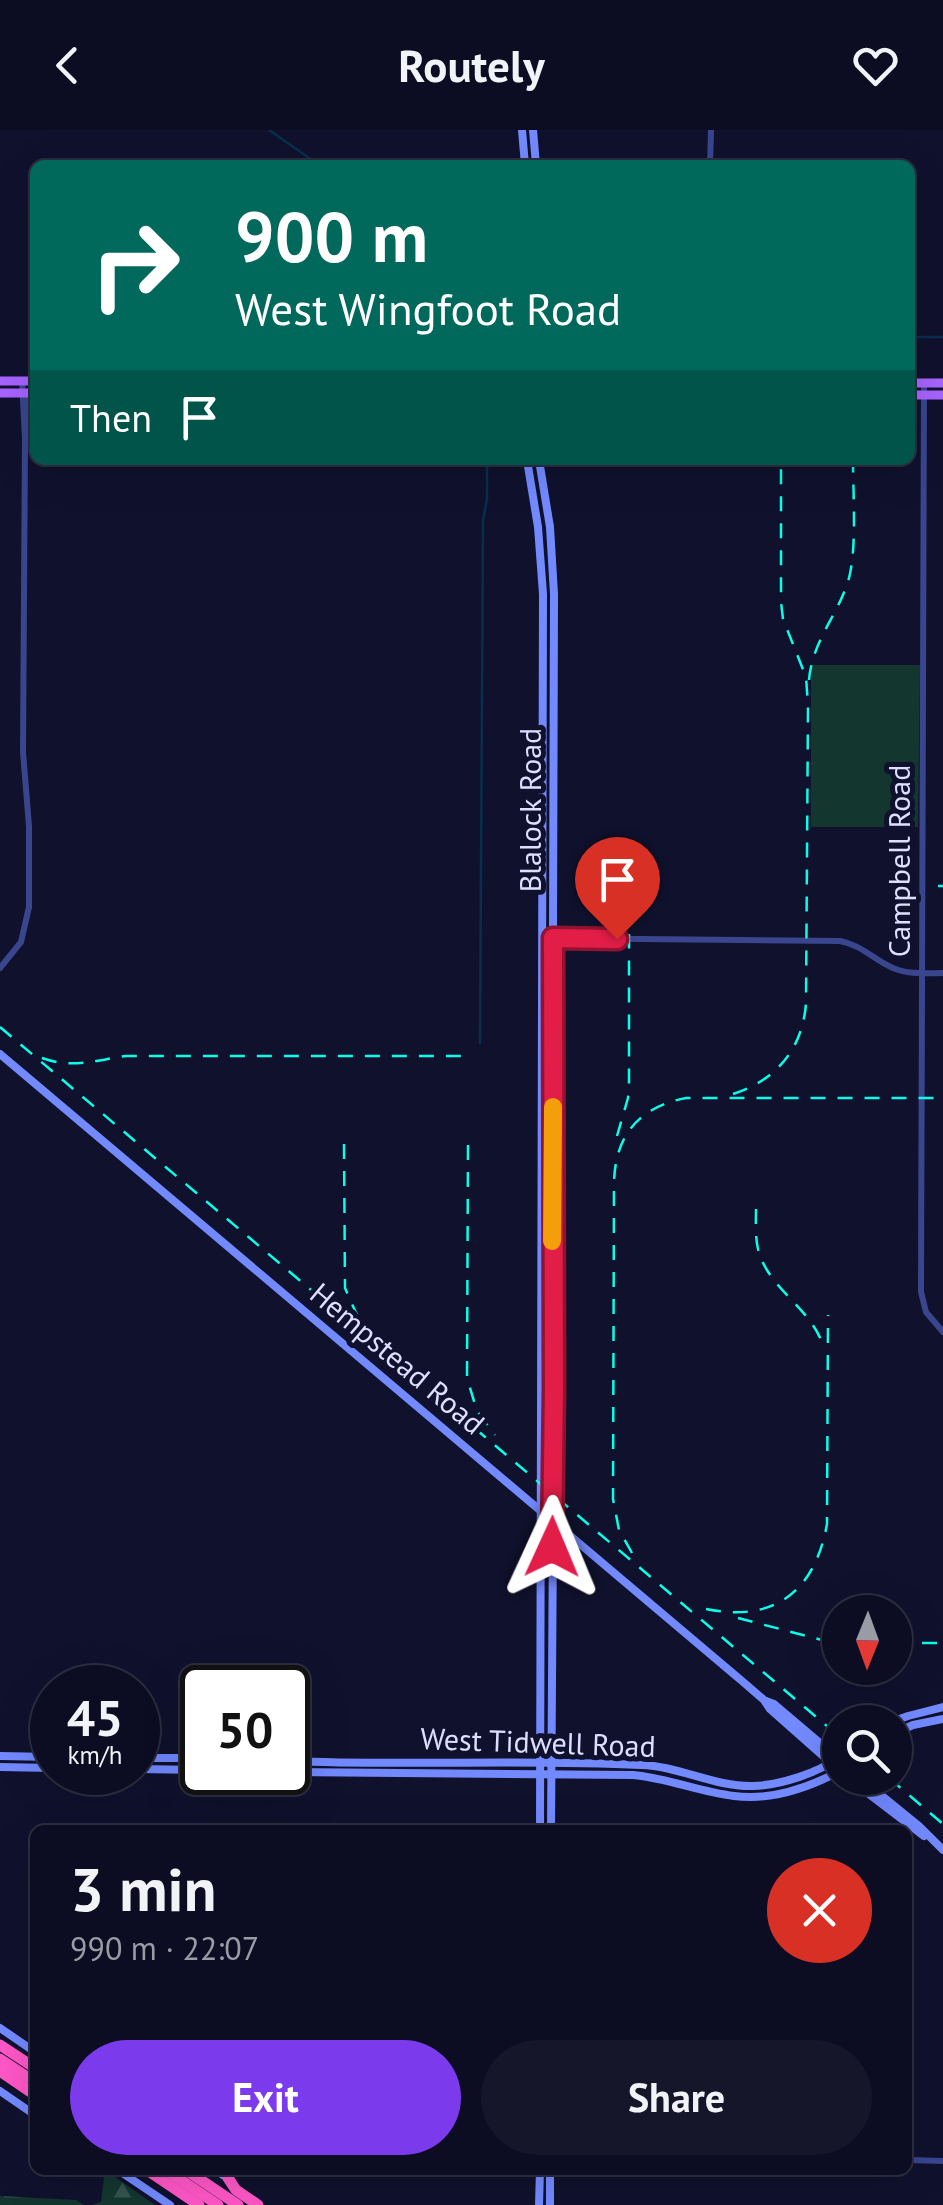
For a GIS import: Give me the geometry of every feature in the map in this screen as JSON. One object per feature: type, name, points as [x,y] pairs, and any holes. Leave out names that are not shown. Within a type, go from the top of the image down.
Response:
[{"type":"highway","points":[[0,2045],[30,2065]]},
{"type":"highway","points":[[0,2059],[30,2079]]},
{"type":"highway","points":[[0,2071],[30,2092]]},
{"type":"highway","points":[[154,2175],[199,2205]]},
{"type":"highway","points":[[173,2175],[218,2205]]},
{"type":"highway","points":[[193,2175],[238,2205]]},
{"type":"highway","points":[[228,2178],[236,2190],[258,2205]]},
{"type":"main road","points":[[522,130],[526,160]]},
{"type":"main road","points":[[533,130],[536,160]]},
{"type":"main road","points":[[0,380],[29,381]]},
{"type":"main road","points":[[915,393],[943,383]]},
{"type":"main road","points":[[915,385],[943,394]]},
{"type":"main road","points":[[0,393],[29,393]]},
{"type":"main road","name":"Blalock Road","points":[[527,465],[538,527],[543,594],[540,1825]]},
{"type":"main road","points":[[528,465],[535,470],[544,492]]},
{"type":"main road","name":"Blalock Road","points":[[539,465],[550,527],[554,594],[551,1825]]},
{"type":"main road","points":[[538,527],[550,527]]},
{"type":"main road","points":[[543,594],[554,594]]},
{"type":"main road","points":[[543,659],[554,659]]},
{"type":"main road","points":[[543,730],[554,731]]},
{"type":"main road","points":[[542,801],[554,801]]},
{"type":"main road","points":[[542,871],[554,871]]},
{"type":"main road","points":[[542,1038],[554,1038]]},
{"type":"main road","name":"Hempstead Road","points":[[0,1054],[770,1709],[822,1748]]},
{"type":"main road","points":[[540,1267],[552,1267]]},
{"type":"main road","points":[[542,1350],[554,1350]]},
{"type":"main road","points":[[542,1432],[554,1433]]},
{"type":"main road","points":[[519,1493],[532,1494],[541,1488]]},
{"type":"main road","points":[[552,1547],[562,1540],[574,1540]]},
{"type":"main road","points":[[912,1715],[943,1707]]},
{"type":"main road","points":[[541,1714],[546,1726],[552,1728]]},
{"type":"main road","points":[[912,1724],[943,1719]]},
{"type":"main road","points":[[0,1756],[30,1757]]},
{"type":"main road","name":"West Tidwell Road","points":[[310,1762],[648,1765],[753,1786],[780,1782],[822,1766]]},
{"type":"main road","points":[[320,1762],[320,1772]]},
{"type":"main road","points":[[389,1762],[391,1773]]},
{"type":"main road","points":[[463,1774],[464,1762]]},
{"type":"main road","points":[[0,1768],[30,1768]]},
{"type":"main road","name":"West Tidwell Road","points":[[310,1772],[650,1776],[750,1797],[783,1794],[822,1779]]},
{"type":"main road","points":[[694,1787],[697,1777]]},
{"type":"main road","points":[[872,1795],[899,1814]]},
{"type":"main road","points":[[878,1795],[909,1825]]},
{"type":"main road","points":[[912,1828],[943,1850]]},
{"type":"main road","points":[[0,2028],[30,2049]]},
{"type":"main road","points":[[0,2092],[30,2112]]},
{"type":"main road","points":[[125,2175],[170,2205]]},
{"type":"main road","points":[[223,2175],[268,2205]]},
{"type":"main road","points":[[539,2205],[540,2175]]},
{"type":"main road","points":[[550,2175],[550,2205]]},
{"type":"street","points":[[710,130],[710,160]]},
{"type":"street","points":[[0,968],[21,942],[29,906],[29,826],[23,752],[25,439],[29,381]]},
{"type":"street","name":"Campbell Road","points":[[924,389],[921,1292],[926,1312],[943,1332]]},
{"type":"street","points":[[542,938],[840,941],[863,948],[905,972],[943,973]]},
{"type":"street","points":[[912,2160],[943,2160]]},
{"type":"green space","points":[[811,665],[920,665],[918,827],[811,827]]},
{"type":"green space","points":[[104,2175],[112,2175],[155,2205],[92,2205],[101,2202]]},
{"type":"green space","points":[[0,2196],[76,2200],[84,2205],[0,2205]]},
{"type":"waterway","points":[[269,130],[312,160]]},
{"type":"waterway","points":[[915,337],[943,337]]},
{"type":"waterway","points":[[480,1043],[483,520],[487,465]]},
{"type":"railway","points":[[733,1094],[762,1080],[784,1061],[799,1036],[806,1004],[808,705],[806,677],[783,619],[781,602],[781,465]]},
{"type":"railway","points":[[809,680],[820,640],[849,578],[854,536],[853,465]]},
{"type":"railway","points":[[938,886],[943,886]]},
{"type":"railway","points":[[617,1136],[629,1086],[629,934]]},
{"type":"railway","points":[[0,1027],[822,1722]]},
{"type":"railway","points":[[42,1058],[74,1063],[126,1056],[469,1056]]},
{"type":"railway","points":[[632,1553],[619,1530],[613,1499],[614,1183],[625,1137],[655,1108],[686,1098],[943,1098]]},
{"type":"railway","points":[[344,1144],[345,1288],[366,1326]]},
{"type":"railway","points":[[468,1145],[467,1378],[477,1411],[495,1435]]},
{"type":"railway","points":[[756,1209],[757,1244],[763,1263],[811,1322],[824,1349]]},
{"type":"railway","points":[[706,1609],[731,1612],[771,1606],[788,1597],[813,1568],[827,1524],[828,1315]]},
{"type":"railway","points":[[738,1618],[822,1640]]},
{"type":"railway","points":[[912,1643],[943,1643]]},
{"type":"railway","points":[[909,1795],[943,1824]]},
{"type":"slow traffic","points":[[552,1241],[553,1107]]},
{"type":"route","points":[[552,1547],[553,938],[617,939]]}]
